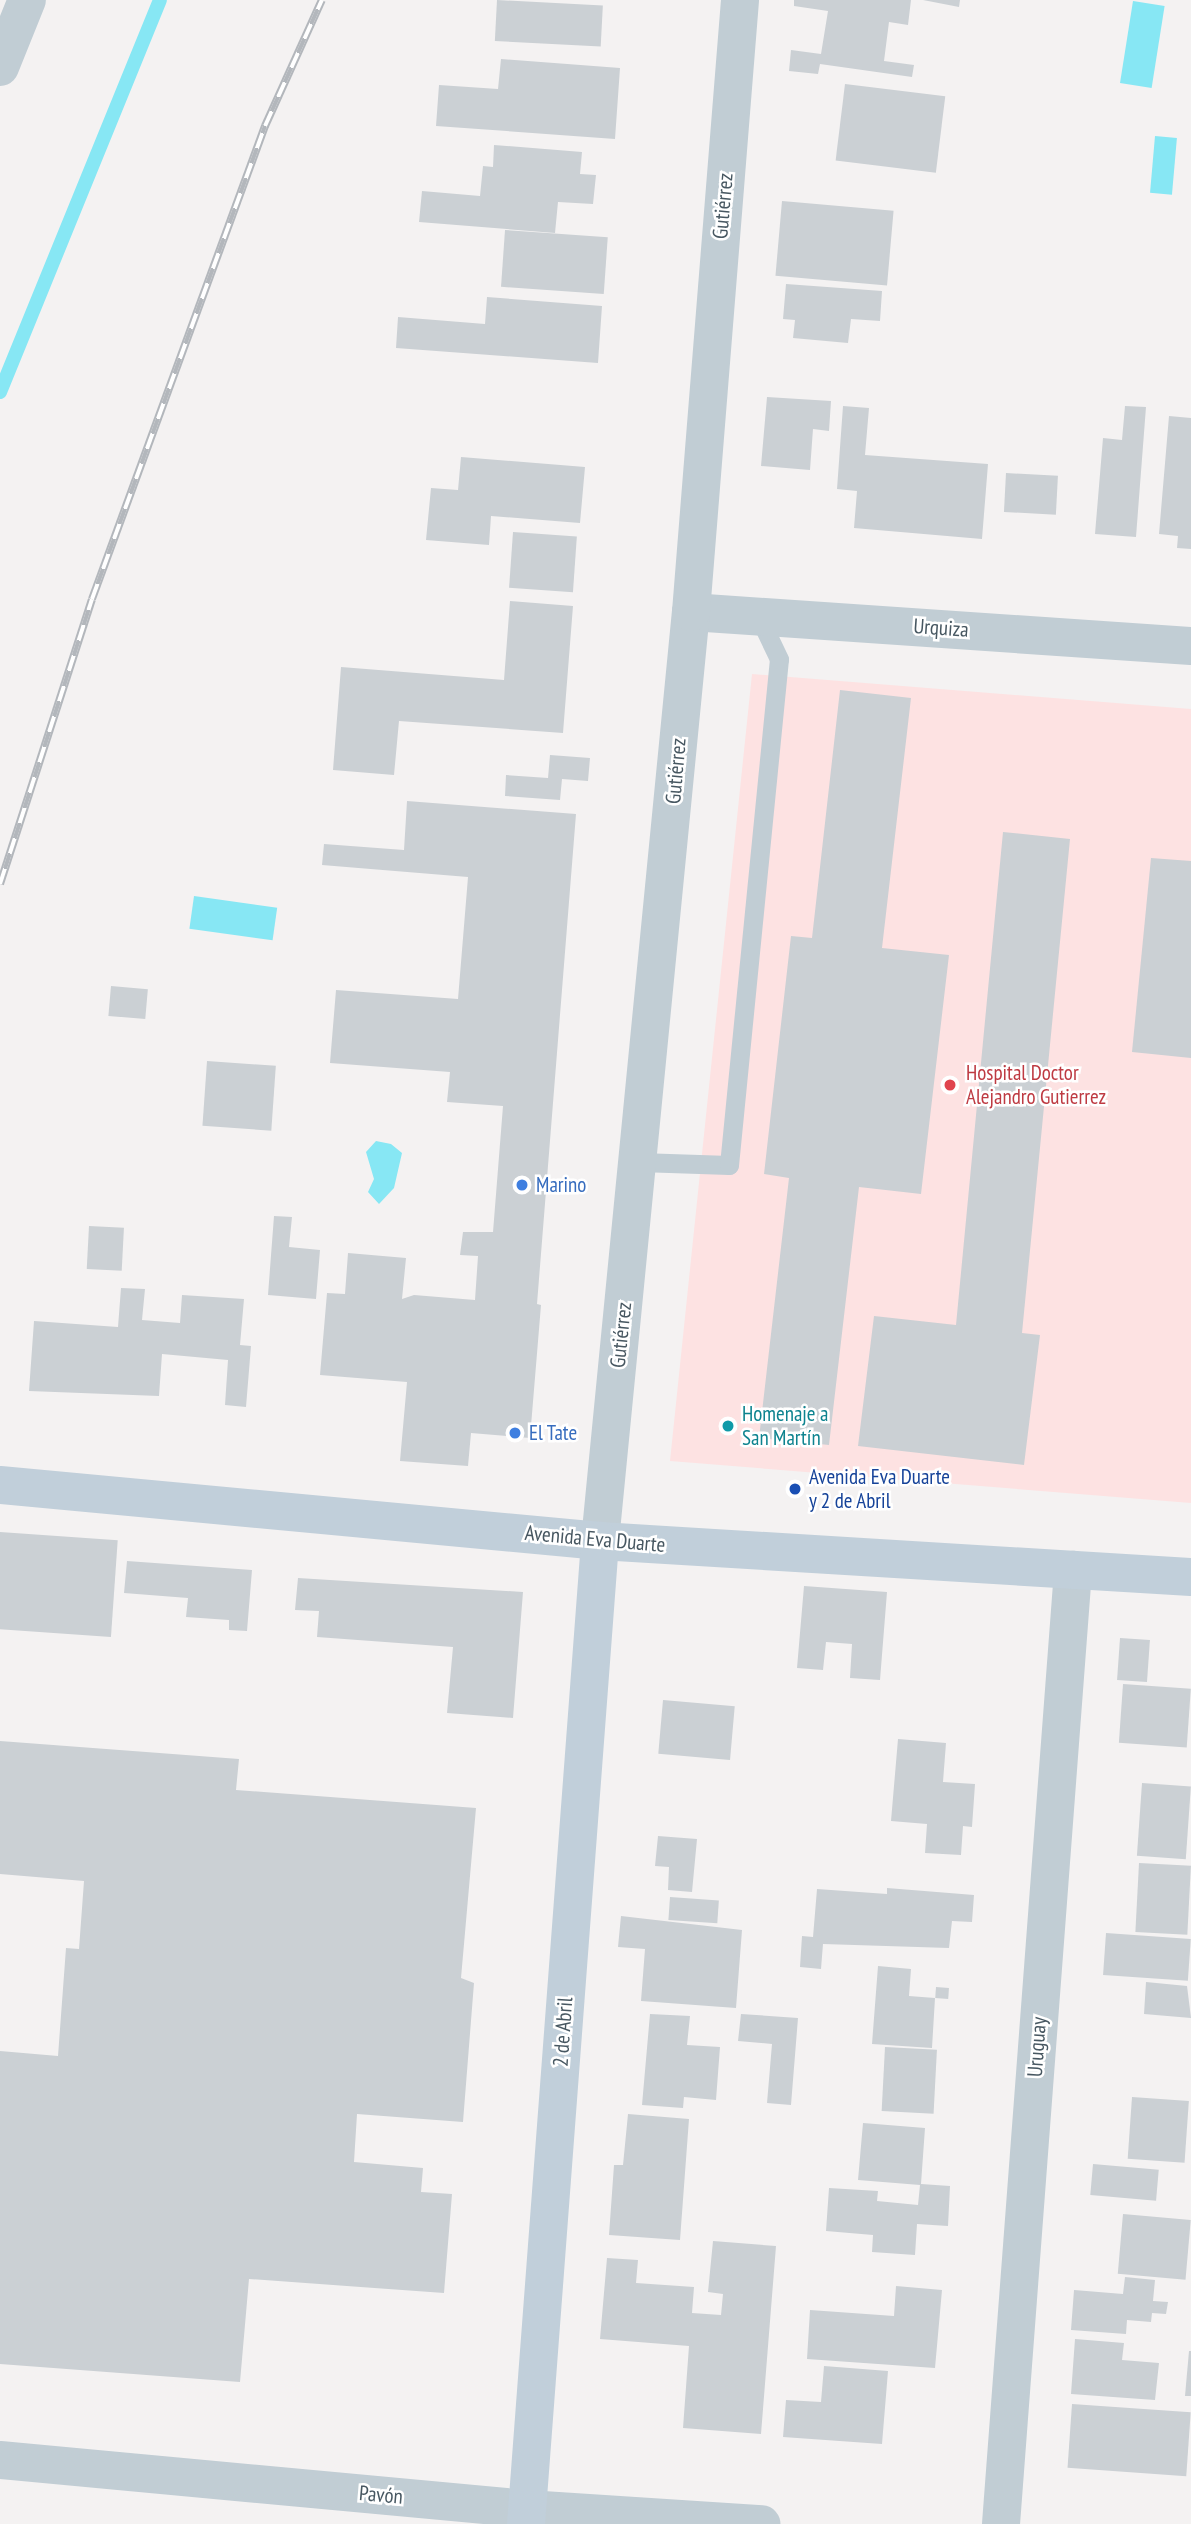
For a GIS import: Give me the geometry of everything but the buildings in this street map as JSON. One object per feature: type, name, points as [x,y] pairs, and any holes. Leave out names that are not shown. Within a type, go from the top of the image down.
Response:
[{"type":"main road","name":"Avenida Eva Duarte","points":[[0,1485],[600,1541],[1191,1577]]},
{"type":"main road","name":"2 de Abril","points":[[527,2516],[600,1541]]},
{"type":"street","points":[[0,67],[27,0]]},
{"type":"street","name":"Gutiérrez","points":[[600,1541],[691,612],[740,0]]},
{"type":"street","name":"Urquiza","points":[[691,612],[1191,646]]},
{"type":"street","name":"Uruguay","points":[[1001,2524],[1073,1570]]},
{"type":"street","name":"Pavón","points":[[0,2460],[527,2516],[762,2524]]},
{"type":"lane","points":[[639,1161],[729,1165],[779,659],[758,615]]},
{"type":"shaded area","name":"Hospital Doctor Alejandro Gutierrez","points":[[752,674],[1191,709],[1191,1503],[670,1461]]},
{"type":"water","points":[[1133,1],[1165,6],[1152,88],[1120,83]]},
{"type":"water","points":[[1155,136],[1177,138],[1172,195],[1150,193]]},
{"type":"water","points":[[194,896],[277,908],[273,940],[189,929]]},
{"type":"water","points":[[376,1141],[391,1144],[402,1153],[394,1188],[379,1204],[368,1192],[374,1179],[366,1152]]},
{"type":"waterway","points":[[0,392],[160,0]]},
{"type":"railway","points":[[0,884],[92,599],[265,126],[322,0]]},
{"type":"place","name":"Hospital Doctor Alejandro Gutierrez","points":[[950,1085]]},
{"type":"place","name":"Marino","points":[[522,1185]]},
{"type":"place","name":"Homenaje a San Martín","points":[[728,1426]]},
{"type":"place","name":"El Tate","points":[[515,1433]]},
{"type":"place","name":"Avenida Eva Duarte y 2 de Abril","points":[[795,1489]]}]
